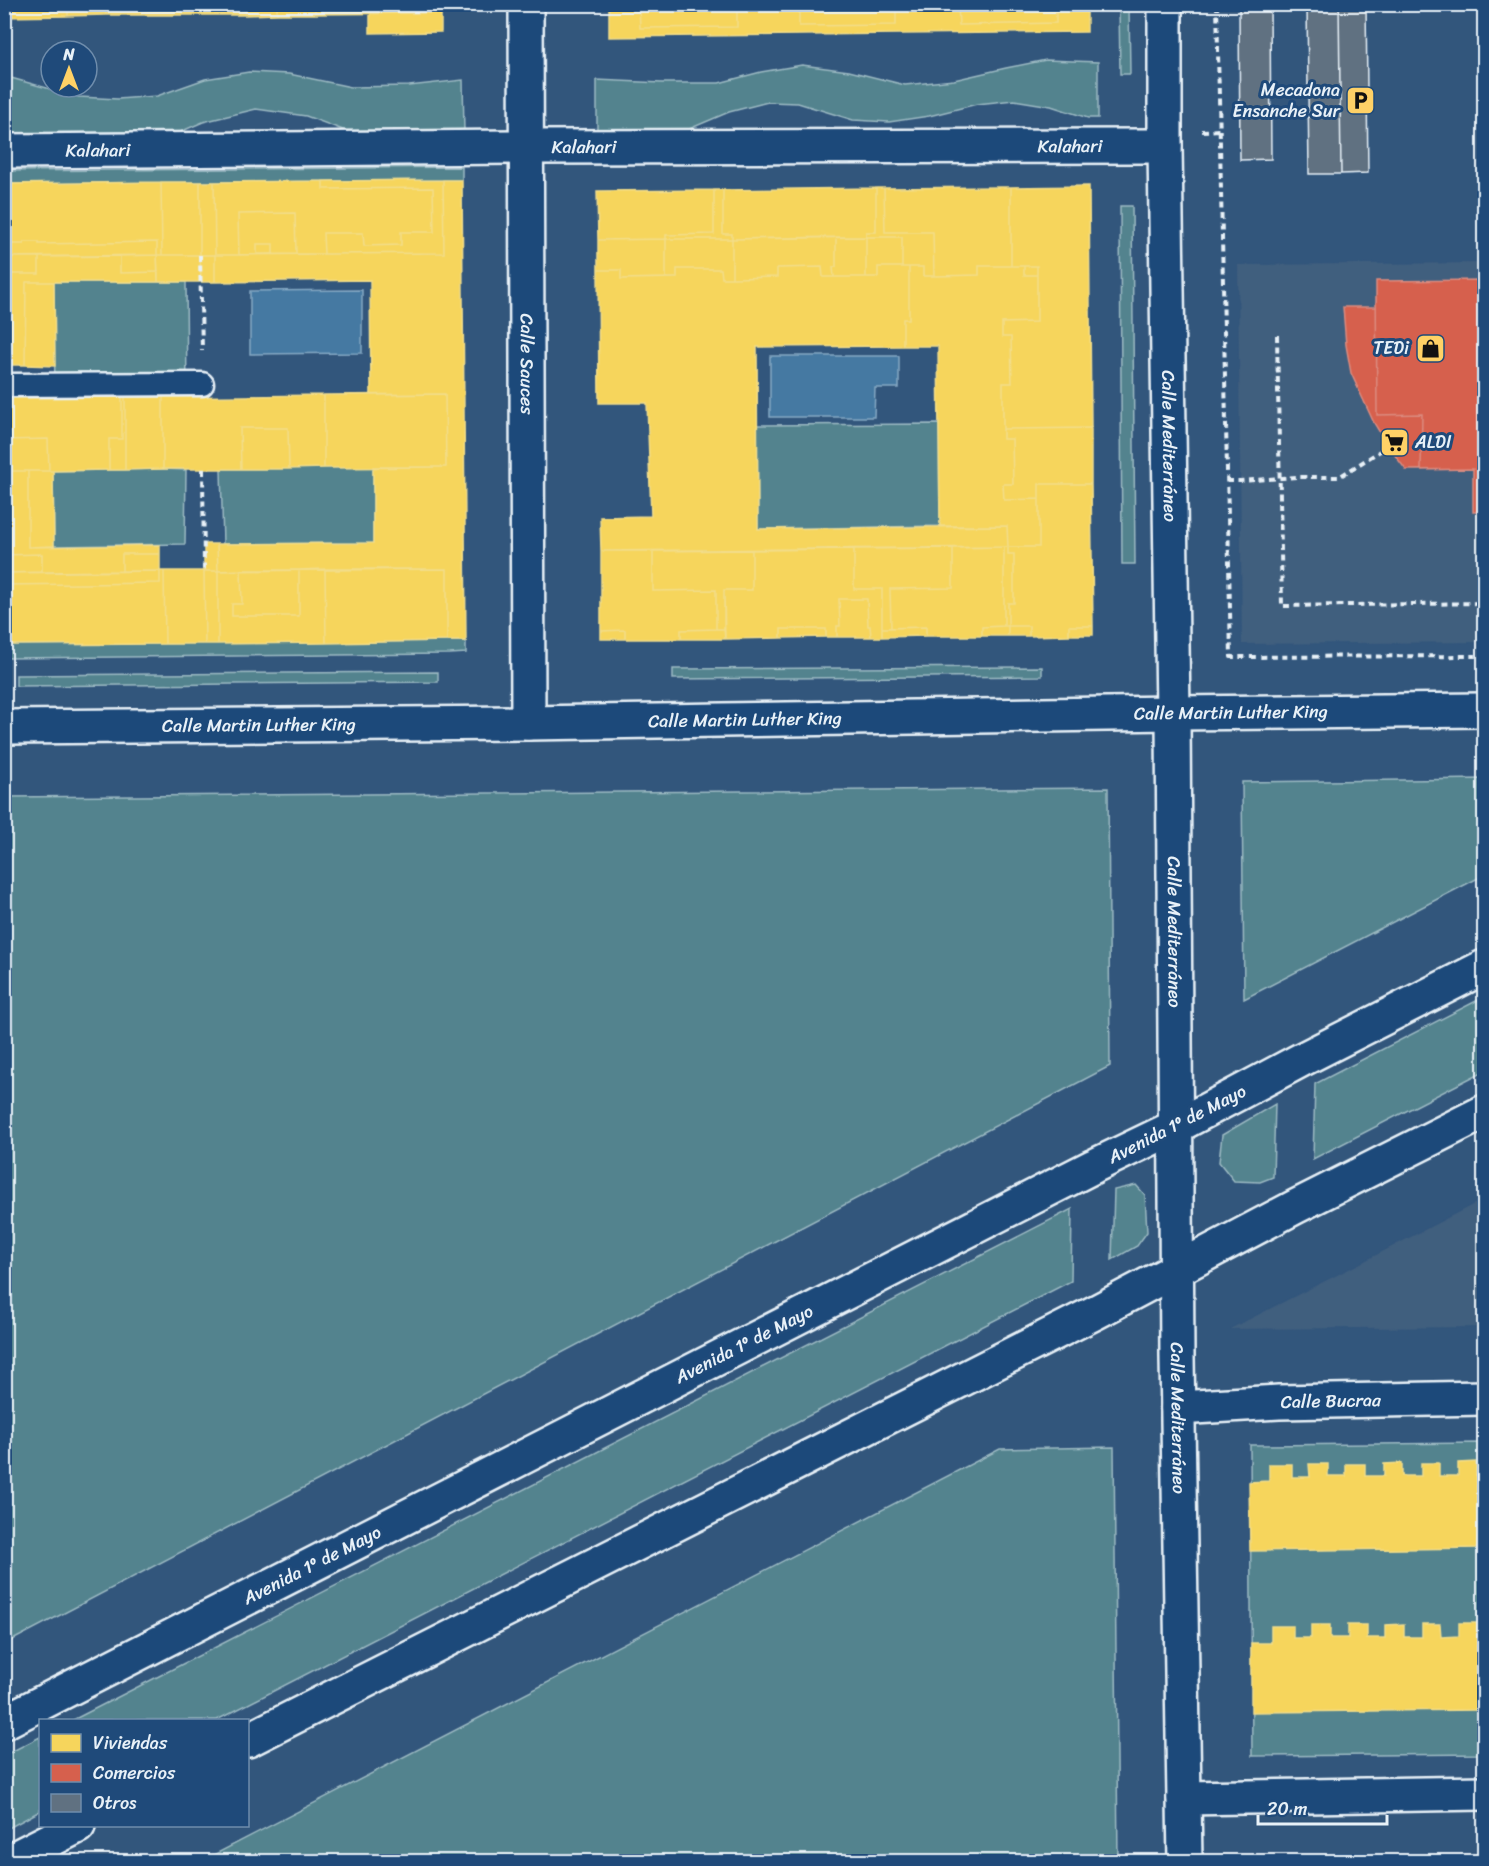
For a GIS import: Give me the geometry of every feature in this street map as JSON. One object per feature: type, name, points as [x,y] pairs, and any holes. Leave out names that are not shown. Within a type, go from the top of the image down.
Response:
[{"type":"street","name":"Calle Sauces","points":[[526,4],[528,723]]},
{"type":"street","name":"Calle Mediterráneo","points":[[1165,4],[1178,1408],[1185,1862]]},
{"type":"street","name":"Kalahari","points":[[4,151],[1165,146]]},
{"type":"street","name":"Calle Martin Luther King","points":[[4,728],[1485,710]]},
{"type":"street","name":"Avenida 1º de Mayo","points":[[4,1722],[1485,967]]},
{"type":"street","points":[[249,1739],[1485,1112]]},
{"type":"street","name":"Calle Bucraa","points":[[1178,1408],[1279,1402],[1485,1398]]},
{"type":"street","points":[[1184,1798],[1485,1793]]},
{"type":"street","points":[[7,1862],[76,1827]]},
{"type":"lane","points":[[4,385],[202,384]]},
{"type":"path","points":[[1217,4],[1231,657],[1485,656]]},
{"type":"path","points":[[200,255],[202,384]]},
{"type":"path","points":[[1277,335],[1282,606],[1485,603]]},
{"type":"path","points":[[1227,481],[1339,477],[1388,446]]},
{"type":"path","points":[[203,469],[204,571]]},
{"type":"shaded area","points":[[1484,263],[1484,642],[1242,644],[1238,265]]},
{"type":"shaded area","points":[[362,290],[362,353],[250,354],[250,291]]},
{"type":"shaded area","points":[[770,356],[899,356],[899,388],[875,388],[874,417],[770,417]]},
{"type":"shaded area","points":[[1484,1199],[1484,1327],[1230,1329],[1355,1266]]},
{"type":"green space","points":[[1119,5],[1129,5],[1130,74],[1120,74]]},
{"type":"green space","points":[[1046,60],[1098,62],[1098,118],[1088,118],[1051,106],[1014,100],[977,104],[929,116],[889,122],[853,120],[798,103],[768,102],[729,112],[682,132],[597,132],[597,80],[719,83],[761,72],[802,65],[849,71],[905,85],[954,80]]},
{"type":"green space","points":[[249,72],[289,74],[351,87],[409,86],[463,80],[464,132],[351,133],[306,116],[256,109],[203,122],[173,135],[5,136],[4,76],[39,86],[39,99],[118,99],[157,96],[205,79]]},
{"type":"green space","points":[[462,167],[462,180],[5,184],[4,171]]},
{"type":"green space","points":[[1120,206],[1132,206],[1135,564],[1122,564]]},
{"type":"green space","points":[[54,282],[186,282],[187,397],[55,399]]},
{"type":"green space","points":[[939,424],[940,526],[758,529],[757,425]]},
{"type":"green space","points":[[373,467],[373,543],[223,544],[221,469]]},
{"type":"green space","points":[[186,470],[185,544],[54,546],[53,471]]},
{"type":"green space","points":[[466,641],[466,653],[450,654],[5,658],[4,645]]},
{"type":"green space","points":[[1042,667],[1042,676],[673,679],[673,669]]},
{"type":"green space","points":[[438,672],[438,682],[16,686],[16,675]]},
{"type":"green space","points":[[1484,779],[1484,875],[1244,999],[1242,782]]},
{"type":"green space","points":[[1108,788],[1110,1066],[5,1644],[5,797]]},
{"type":"green space","points":[[1484,997],[1484,1071],[1313,1159],[1315,1084]]},
{"type":"green space","points":[[1275,1104],[1273,1177],[1260,1182],[1234,1181],[1219,1162],[1222,1135]]},
{"type":"green space","points":[[1136,1185],[1145,1195],[1147,1232],[1137,1246],[1112,1260],[1114,1190]]},
{"type":"green space","points":[[1072,1209],[1071,1281],[219,1719],[75,1719]]},
{"type":"green space","points":[[1484,1443],[1484,1754],[1252,1756],[1250,1445]]},
{"type":"green space","points":[[1114,1447],[1118,1861],[202,1861],[1000,1449]]},
{"type":"green space","points":[[39,1738],[39,1812],[5,1830],[5,1755]]},
{"type":"building: Viviendas","points":[[4,4],[68,4],[68,16],[4,17]]},
{"type":"building: Viviendas","points":[[68,4],[106,4],[106,15],[68,16]]},
{"type":"building: Viviendas","points":[[106,4],[245,4],[245,15],[106,15]]},
{"type":"building: Viviendas","points":[[245,4],[277,4],[277,14],[245,15]]},
{"type":"building: Viviendas","points":[[277,4],[315,4],[315,14],[277,14]]},
{"type":"building: Viviendas","points":[[315,4],[441,4],[441,13],[315,14]]},
{"type":"building: Viviendas","points":[[609,4],[639,4],[640,28],[737,27],[737,4],[799,4],[799,26],[896,25],[896,4],[958,4],[959,25],[1056,23],[1056,4],[1087,4],[1087,32],[609,37]]},
{"type":"building: Viviendas","points":[[639,4],[737,4],[737,27],[640,28]]},
{"type":"building: Viviendas","points":[[799,4],[896,4],[896,25],[799,26]]},
{"type":"building: Viviendas","points":[[958,4],[1056,4],[1056,23],[959,25]]},
{"type":"building: Viviendas","points":[[370,13],[441,13],[441,32],[370,33]]},
{"type":"building: Viviendas","points":[[443,180],[444,253],[324,254],[323,233],[363,233],[364,246],[401,245],[401,232],[434,232],[433,188],[323,189],[323,181]]},
{"type":"building: Viviendas","points":[[443,180],[462,180],[466,641],[447,641],[447,569],[218,571],[217,544],[373,543],[373,467],[446,467],[445,394],[371,395],[370,280],[215,282],[215,255],[444,253]]},
{"type":"building: Viviendas","points":[[323,181],[323,189],[433,188],[434,232],[401,232],[401,245],[364,246],[363,233],[323,233],[324,254],[296,254],[295,213],[238,214],[239,255],[215,255],[214,182]]},
{"type":"building: Viviendas","points":[[161,182],[162,255],[157,255],[157,242],[4,244],[4,184]]},
{"type":"building: Viviendas","points":[[161,182],[200,182],[200,255],[162,255]]},
{"type":"building: Viviendas","points":[[200,182],[214,182],[215,255],[200,255]]},
{"type":"building: Viviendas","points":[[1089,186],[1091,428],[1003,429],[1003,383],[1012,383],[1011,337],[1002,337],[1002,323],[1037,322],[1037,266],[1011,266],[1011,187]]},
{"type":"building: Viviendas","points":[[1011,187],[1011,266],[979,266],[979,275],[934,276],[933,232],[885,232],[884,188]]},
{"type":"building: Viviendas","points":[[876,188],[884,188],[885,232],[933,232],[934,276],[923,276],[923,267],[902,267],[902,237],[866,237],[866,232],[876,232]]},
{"type":"building: Viviendas","points":[[876,188],[876,232],[866,232],[866,237],[732,239],[732,234],[723,234],[723,190]]},
{"type":"building: Viviendas","points":[[714,190],[714,234],[666,235],[666,239],[598,240],[597,191]]},
{"type":"building: Viviendas","points":[[714,190],[723,190],[723,234],[732,234],[732,239],[666,239],[666,235],[714,234]]},
{"type":"building: Viviendas","points":[[295,213],[296,254],[239,255],[238,214]]},
{"type":"building: Viviendas","points":[[836,237],[866,237],[866,277],[834,277]]},
{"type":"building: Viviendas","points":[[836,237],[834,277],[823,277],[822,267],[777,268],[777,277],[732,278],[732,239]]},
{"type":"building: Viviendas","points":[[866,237],[902,237],[902,267],[878,267],[878,277],[866,277]]},
{"type":"building: Viviendas","points":[[666,239],[732,239],[732,278],[722,278],[721,269],[677,269],[677,278],[666,278]]},
{"type":"building: Viviendas","points":[[666,239],[666,278],[621,279],[621,270],[598,270],[598,240]]},
{"type":"building: Viviendas","points":[[24,242],[39,242],[39,244],[157,242],[157,255],[4,257],[4,244],[24,244]]},
{"type":"building: Viviendas","points":[[257,244],[273,244],[273,254],[257,254]]},
{"type":"building: Viviendas","points":[[157,255],[200,255],[201,282],[158,282]]},
{"type":"building: Viviendas","points":[[157,255],[158,272],[120,273],[120,256]]},
{"type":"building: Viviendas","points":[[200,255],[215,255],[215,282],[201,282]]},
{"type":"building: Viviendas","points":[[120,256],[120,273],[158,272],[158,282],[26,282],[25,365],[4,365],[4,274],[39,274],[39,257]]},
{"type":"building: Viviendas","points":[[4,257],[39,257],[39,274],[4,274]]},
{"type":"building: Viviendas","points":[[979,266],[1024,266],[1024,275],[1037,275],[1037,322],[1002,323],[1002,337],[1011,337],[1012,383],[1003,383],[1003,439],[1012,439],[1013,484],[1003,484],[1004,500],[1039,499],[1039,547],[1008,547],[1007,526],[940,526],[938,346],[903,346],[903,319],[909,319],[909,267],[923,267],[923,276],[934,276],[979,275]]},
{"type":"building: Viviendas","points":[[1024,266],[1037,266],[1037,275],[1024,275]]},
{"type":"building: Viviendas","points":[[822,267],[823,277],[878,277],[878,267],[909,267],[909,319],[903,319],[903,346],[757,347],[758,529],[1007,526],[1008,547],[601,551],[600,517],[651,516],[647,403],[599,403],[598,270],[621,270],[621,279],[677,278],[677,269],[721,269],[722,278],[732,278],[777,277],[777,268]]},
{"type":"building: Viviendas","points":[[26,282],[54,282],[55,366],[25,365]]},
{"type":"building: Viviendas","points":[[445,394],[446,467],[324,468],[324,395]]},
{"type":"building: Viviendas","points":[[324,395],[324,468],[289,469],[288,428],[240,428],[241,469],[163,469],[163,397]]},
{"type":"building: Viviendas","points":[[122,397],[125,397],[125,470],[109,470],[109,439],[122,439]]},
{"type":"building: Viviendas","points":[[122,397],[122,439],[109,439],[109,470],[49,471],[48,439],[4,440],[4,398]]},
{"type":"building: Viviendas","points":[[125,397],[163,397],[163,469],[125,470]]},
{"type":"building: Viviendas","points":[[240,428],[288,428],[289,469],[241,469]]},
{"type":"building: Viviendas","points":[[1091,428],[1091,484],[1039,484],[1039,499],[1004,500],[1003,484],[1013,484],[1012,439],[1003,439],[1003,429]]},
{"type":"building: Viviendas","points":[[48,439],[49,471],[4,471],[4,440]]},
{"type":"building: Viviendas","points":[[4,471],[28,471],[28,547],[160,545],[160,554],[122,554],[122,571],[42,572],[42,554],[4,555]]},
{"type":"building: Viviendas","points":[[28,471],[53,471],[54,546],[28,547]]},
{"type":"building: Viviendas","points":[[1039,484],[1091,484],[1093,626],[1069,626],[1069,635],[1029,636],[1029,626],[1008,626],[1008,603],[1014,603],[1014,554],[1008,554],[1008,547],[1039,547]]},
{"type":"building: Viviendas","points":[[204,544],[217,544],[218,571],[204,571]]},
{"type":"building: Viviendas","points":[[1004,547],[1008,547],[1008,554],[1014,554],[1014,603],[1008,603],[1008,626],[1004,626]]},
{"type":"building: Viviendas","points":[[1004,547],[1004,626],[982,627],[982,636],[926,636],[926,627],[891,628],[890,589],[953,588],[953,548]]},
{"type":"building: Viviendas","points":[[953,548],[953,588],[890,589],[891,628],[882,628],[882,589],[854,589],[854,549]]},
{"type":"building: Viviendas","points":[[854,549],[854,589],[882,589],[882,637],[871,637],[870,626],[868,626],[867,599],[839,599],[840,626],[837,626],[837,637],[826,637],[826,629],[781,629],[781,638],[725,639],[724,590],[752,590],[752,550]]},
{"type":"building: Viviendas","points":[[752,550],[752,590],[724,590],[724,629],[716,629],[716,590],[653,591],[653,551]]},
{"type":"building: Viviendas","points":[[601,551],[653,551],[653,591],[716,590],[716,629],[681,630],[681,639],[625,639],[625,630],[601,631]]},
{"type":"building: Viviendas","points":[[42,554],[42,572],[4,573],[4,555]]},
{"type":"building: Viviendas","points":[[122,554],[160,554],[160,571],[122,571]]},
{"type":"building: Viviendas","points":[[325,569],[447,569],[447,641],[326,643]]},
{"type":"building: Viviendas","points":[[325,569],[326,643],[218,644],[218,571],[241,570],[242,604],[232,604],[232,616],[299,616],[299,570]]},
{"type":"building: Viviendas","points":[[241,570],[299,570],[299,616],[232,616],[232,604],[242,604]]},
{"type":"building: Viviendas","points":[[160,571],[160,583],[4,585],[4,573]]},
{"type":"building: Viviendas","points":[[160,571],[164,571],[165,644],[4,645],[4,585],[160,583]]},
{"type":"building: Viviendas","points":[[164,571],[204,571],[205,644],[165,644]]},
{"type":"building: Viviendas","points":[[204,571],[218,571],[218,644],[205,644]]},
{"type":"building: Viviendas","points":[[839,599],[867,599],[868,626],[870,626],[871,637],[837,637],[837,626],[840,626]]},
{"type":"building: Viviendas","points":[[1008,626],[1008,636],[982,636],[982,627]]},
{"type":"building: Viviendas","points":[[1008,626],[1029,626],[1029,636],[1008,636]]},
{"type":"building: Viviendas","points":[[1069,626],[1093,626],[1093,635],[1069,635]]},
{"type":"building: Viviendas","points":[[926,627],[926,636],[882,637],[882,628]]},
{"type":"building: Viviendas","points":[[724,629],[725,639],[681,639],[681,630]]},
{"type":"building: Viviendas","points":[[781,629],[826,629],[826,637],[781,638]]},
{"type":"building: Viviendas","points":[[625,630],[625,639],[601,639],[601,631]]},
{"type":"building: Viviendas","points":[[1476,1462],[1476,1475],[1484,1475],[1484,1548],[1250,1551],[1249,1482],[1269,1481],[1269,1464],[1292,1464],[1292,1477],[1310,1477],[1309,1464],[1328,1464],[1328,1476],[1346,1476],[1346,1464],[1365,1464],[1365,1476],[1384,1476],[1384,1464],[1402,1463],[1402,1476],[1421,1476],[1421,1463],[1439,1463],[1439,1476],[1458,1476],[1458,1463]]},
{"type":"building: Viviendas","points":[[1459,1623],[1478,1623],[1478,1636],[1484,1636],[1484,1710],[1251,1712],[1251,1643],[1271,1643],[1271,1626],[1293,1626],[1293,1638],[1311,1638],[1311,1625],[1330,1625],[1330,1638],[1348,1638],[1348,1625],[1367,1625],[1367,1638],[1385,1638],[1385,1625],[1404,1624],[1404,1637],[1422,1637],[1422,1624],[1440,1624],[1441,1637],[1459,1636]]},
{"type":"building: Comercios","name":"ALDI","points":[[1484,280],[1484,512],[1473,512],[1473,469],[1406,470],[1388,446],[1374,423],[1351,373],[1343,307],[1376,307],[1376,281]]},
{"type":"building: Comercios","name":"ALDI","points":[[1484,280],[1484,512],[1473,512],[1473,469],[1421,470],[1422,414],[1377,415],[1376,281]]},
{"type":"building: Otros","points":[[1239,4],[1270,4],[1271,159],[1240,160]]},
{"type":"building: Otros","points":[[1307,4],[1339,4],[1341,174],[1309,174]]},
{"type":"building: Otros","points":[[1339,4],[1366,4],[1368,173],[1341,174]]},
{"type":"place","name":"Mecadona Ensanche Sur","points":[[1361,100]]},
{"type":"place","name":"TEDi","points":[[1430,348]]},
{"type":"place","name":"ALDI","points":[[1394,442]]}]
